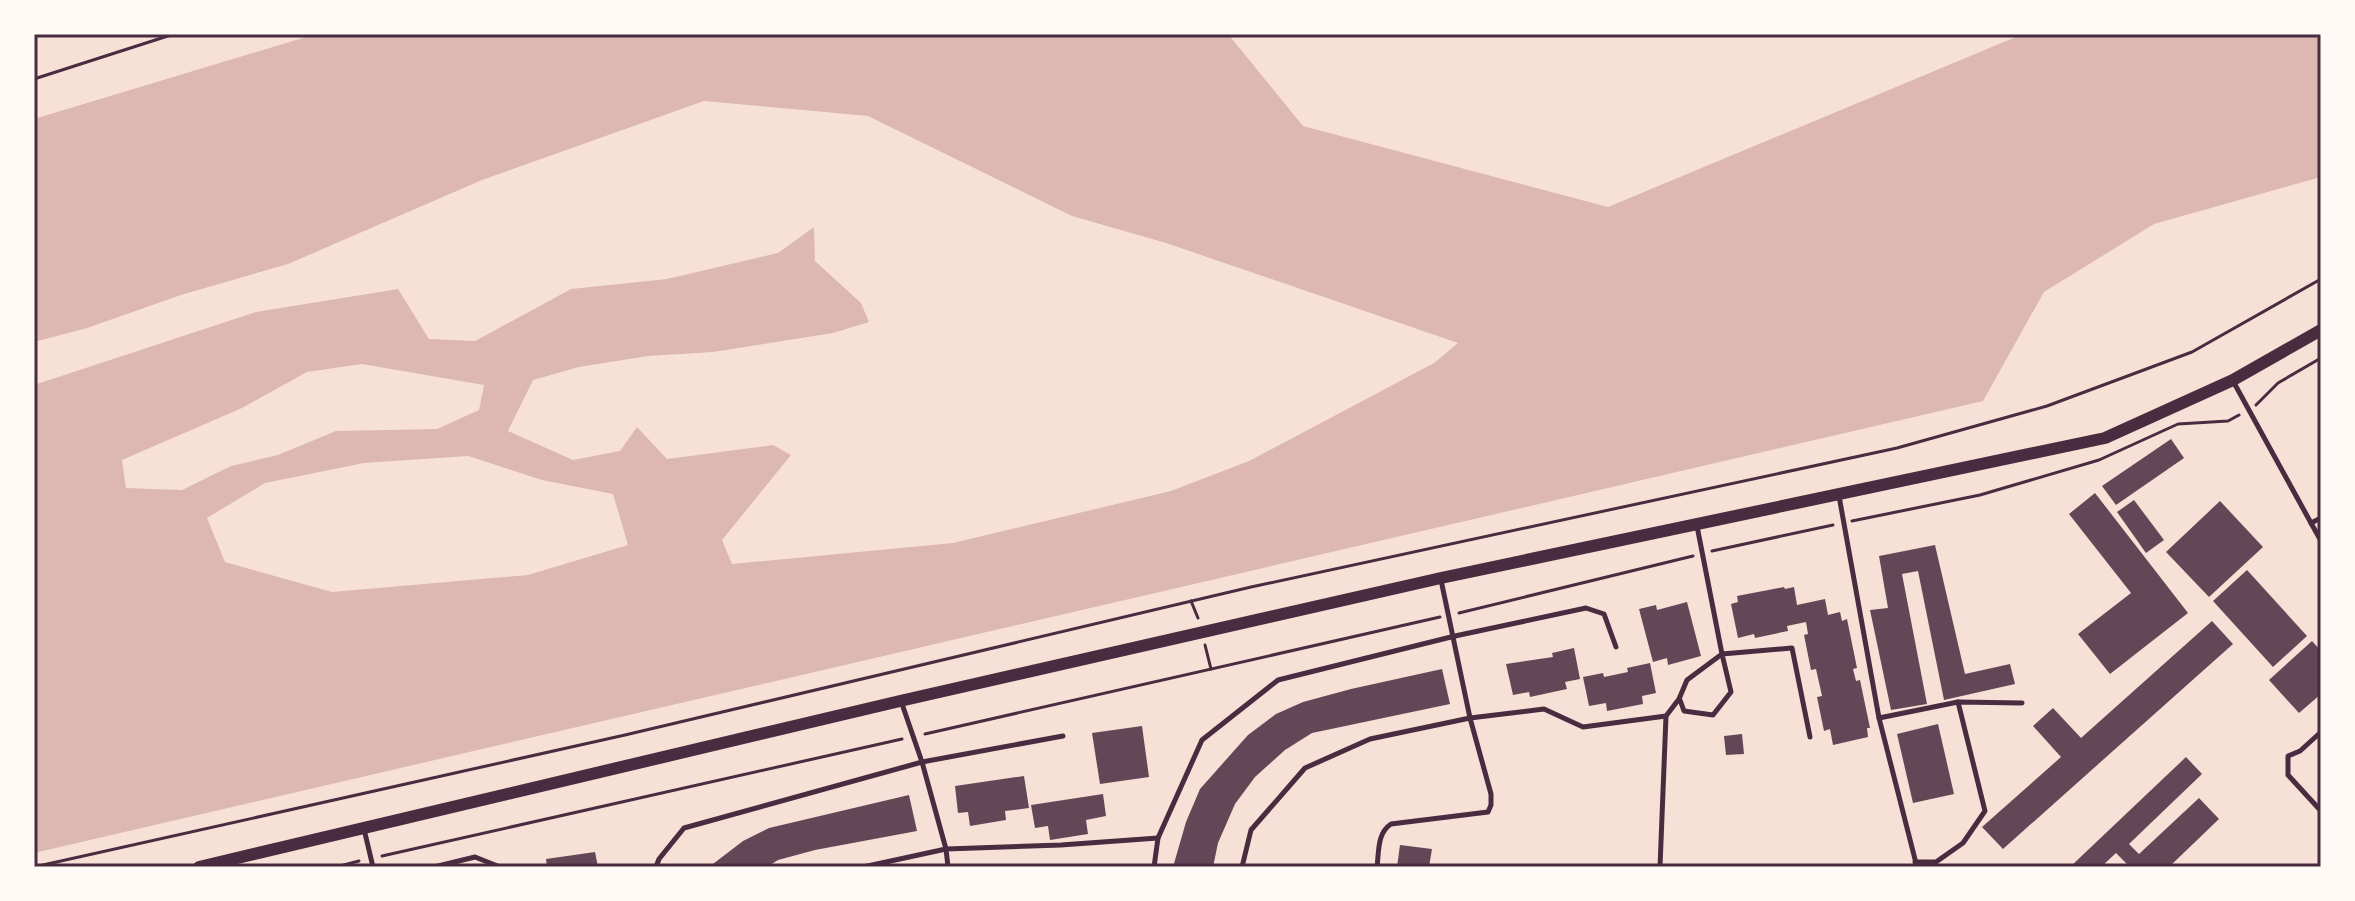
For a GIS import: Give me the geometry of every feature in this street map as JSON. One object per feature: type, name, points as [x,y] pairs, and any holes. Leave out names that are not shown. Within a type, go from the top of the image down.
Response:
[{"type":"street","points":[[199,867],[900,701],[1441,578],[2105,438],[2233,380],[2321,330]]},
{"type":"lane","points":[[2233,380],[2321,541]]},
{"type":"lane","points":[[1839,495],[1879,718],[1916,864],[1936,862],[1963,843],[1985,811],[1958,702]]},
{"type":"lane","points":[[2311,523],[2321,518]]},
{"type":"lane","points":[[1679,699],[1684,711],[1713,715],[1731,692],[1696,525]]},
{"type":"lane","points":[[1377,867],[1381,836],[1391,824],[1488,812],[1491,805],[1441,578]]},
{"type":"lane","points":[[1154,867],[1158,838],[1202,740],[1278,680],[1455,636],[1586,608],[1604,614],[1616,647]]},
{"type":"lane","points":[[1660,867],[1666,716],[1679,699],[1687,680],[1722,654],[1792,648],[1810,737]]},
{"type":"lane","points":[[900,701],[922,762],[948,867]]},
{"type":"lane","points":[[1879,718],[1958,702],[2022,703]]},
{"type":"lane","points":[[1242,867],[1251,830],[1305,768],[1370,739],[1470,718],[1544,709],[1583,727],[1666,716]]},
{"type":"lane","points":[[2321,732],[2300,751],[2288,756],[2288,775],[2321,811]]},
{"type":"lane","points":[[656,867],[684,828],[922,762],[1063,736]]},
{"type":"lane","points":[[364,829],[373,867]]},
{"type":"lane","points":[[863,867],[946,849],[1158,838]]},
{"type":"lane","points":[[434,867],[475,857],[500,867]]},
{"type":"path","points":[[34,79],[174,34]]},
{"type":"path","points":[[34,867],[625,735],[1236,591],[1897,448],[2047,406],[2192,352],[2321,279]]},
{"type":"path","points":[[336,867],[1449,615],[1702,553],[1980,495],[2099,460],[2178,424],[2228,421],[2263,401],[2278,383],[2321,358]]},
{"type":"shaded area","points":[[316,34],[1228,34],[1303,126],[1608,207],[2023,34],[2321,34],[2321,177],[2154,224],[2044,292],[1983,401],[34,853],[34,385],[256,312],[398,289],[429,339],[475,341],[571,289],[667,279],[778,253],[814,227],[815,261],[861,303],[869,322],[833,333],[713,352],[648,356],[579,367],[533,380],[508,431],[573,460],[620,451],[637,427],[667,459],[773,445],[791,455],[722,540],[732,564],[953,543],[1171,491],[1249,461],[1434,363],[1458,343],[1166,243],[1072,216],[868,116],[704,101],[482,180],[288,264],[34,342],[34,119]],"holes":[[[362,364],[484,385],[479,410],[437,429],[336,431],[278,455],[231,466],[182,490],[126,488],[122,460],[242,408],[307,372]],[[468,456],[542,480],[613,494],[628,545],[528,575],[332,592],[225,562],[207,518],[265,483],[364,463]]]},
{"type":"building","points":[[2171,439],[2184,458],[2116,505],[2102,486]]},
{"type":"building","points":[[2095,493],[2188,613],[2110,674],[2078,634],[2131,593],[2069,514]]},
{"type":"building","points":[[2134,500],[2164,540],[2146,553],[2117,512]]},
{"type":"building","points":[[2220,501],[2263,547],[2209,597],[2166,552]]},
{"type":"building","points":[[1935,545],[1965,674],[2010,664],[2015,684],[1944,700],[1918,571],[1902,574],[1927,704],[1891,710],[1870,610],[1888,608],[1879,556]]},
{"type":"building","points":[[2247,570],[2307,636],[2273,667],[2213,601]]},
{"type":"building","points":[[1794,587],[1797,605],[1825,599],[1828,615],[1840,612],[1842,621],[1847,619],[1857,668],[1853,669],[1856,681],[1860,680],[1870,728],[1867,728],[1868,737],[1833,745],[1830,729],[1824,731],[1817,697],[1822,696],[1816,669],[1811,670],[1804,635],[1808,634],[1806,622],[1787,626],[1788,631],[1738,638],[1731,604],[1738,602],[1737,596]]},
{"type":"building","points":[[1687,602],[1701,656],[1668,665],[1667,658],[1653,662],[1639,609],[1656,605],[1657,610]]},
{"type":"building","points":[[2212,621],[2233,644],[2003,849],[1982,827],[2061,757],[2033,726],[2053,708],[2081,738]]},
{"type":"building","points":[[2312,641],[2321,651],[2321,694],[2299,713],[2269,680]]},
{"type":"building","points":[[1574,648],[1580,679],[1565,682],[1567,689],[1530,697],[1529,692],[1513,695],[1506,664],[1553,657],[1552,653]]},
{"type":"building","points":[[1650,663],[1656,693],[1642,696],[1643,704],[1607,711],[1606,703],[1589,706],[1583,677],[1628,672],[1627,668]]},
{"type":"building","points":[[1442,669],[1450,704],[1312,733],[1285,750],[1255,777],[1235,804],[1218,843],[1213,867],[1173,867],[1186,822],[1200,789],[1248,735],[1276,714],[1303,702]]},
{"type":"building","points":[[1938,724],[1954,794],[1913,803],[1897,734]]},
{"type":"building","points":[[1142,726],[1149,777],[1100,784],[1092,733]]},
{"type":"building","points":[[1742,734],[1744,754],[1726,755],[1724,736]]},
{"type":"building","points":[[2186,757],[2202,774],[2129,844],[2139,854],[2199,798],[2219,819],[2169,867],[2125,867],[2127,864],[2116,853],[2101,867],[2070,867]]},
{"type":"building","points":[[1024,776],[1029,808],[1005,811],[1006,820],[970,826],[968,812],[958,813],[955,786]]},
{"type":"building","points":[[1103,794],[1106,816],[1086,820],[1088,834],[1050,840],[1048,826],[1035,828],[1031,805]]},
{"type":"building","points":[[909,795],[917,831],[815,850],[778,860],[767,867],[709,867],[743,841],[769,828]]},
{"type":"building","points":[[1400,845],[1432,849],[1429,867],[1397,867]]},
{"type":"building","points":[[595,852],[598,867],[547,867],[546,859]]}]
